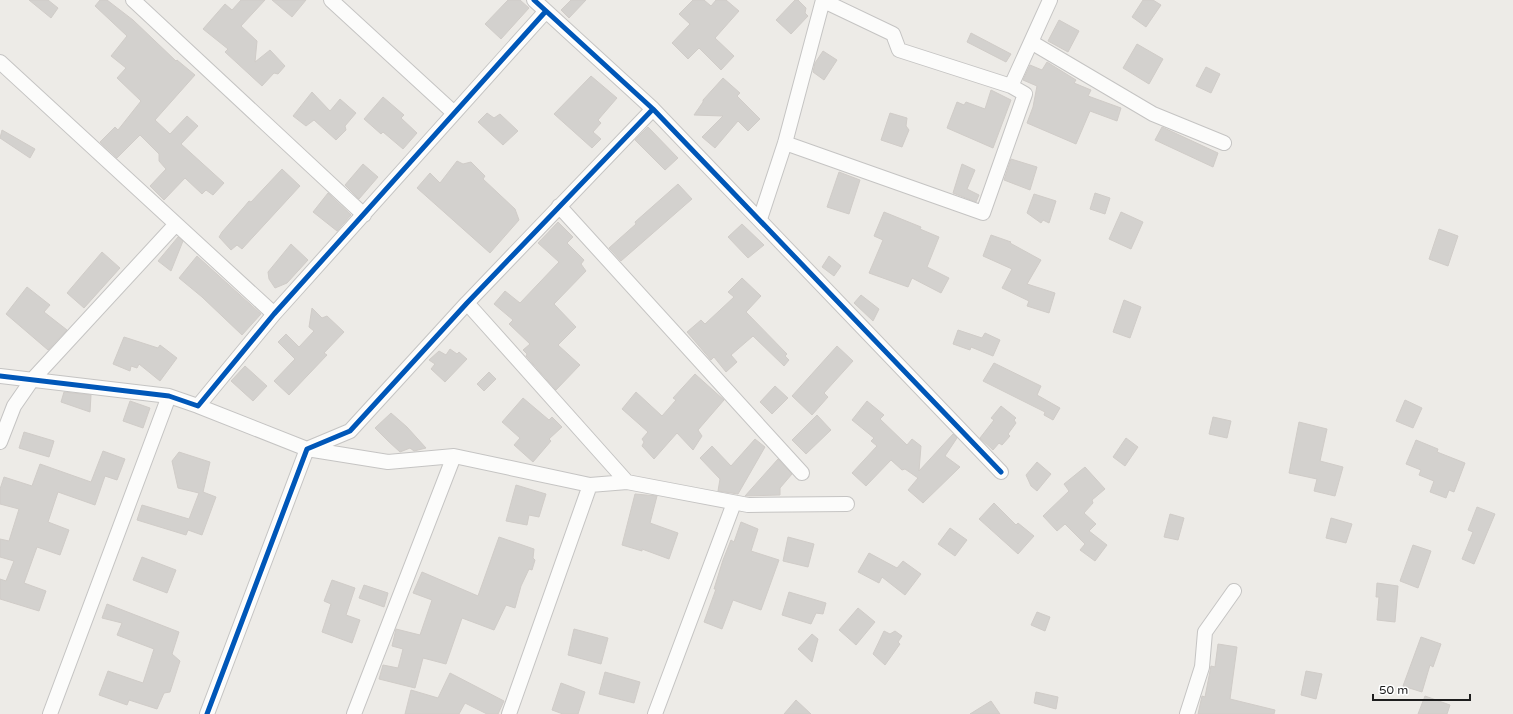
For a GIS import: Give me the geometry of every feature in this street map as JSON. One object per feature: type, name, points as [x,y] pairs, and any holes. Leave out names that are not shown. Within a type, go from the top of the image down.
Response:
[{"type":"street","points":[[133,0],[364,215]]},
{"type":"street","points":[[331,0],[454,113]]},
{"type":"street","points":[[534,0],[653,109],[1001,472]]},
{"type":"street","points":[[1012,86],[1050,0]]},
{"type":"street","points":[[760,219],[785,143],[822,3],[828,3],[893,34],[899,50],[1012,86],[1025,94],[983,213],[785,143]]},
{"type":"street","points":[[198,406],[274,314],[546,11]]},
{"type":"street","points":[[1031,42],[1153,114],[1224,143]]},
{"type":"street","points":[[0,62],[274,314]]},
{"type":"street","points":[[207,714],[307,450],[350,431],[467,303],[653,109]]},
{"type":"street","points":[[559,206],[802,473]]},
{"type":"street","points":[[0,442],[14,406],[32,380],[176,224]]},
{"type":"street","points":[[467,303],[627,482]]},
{"type":"street","points":[[0,376],[168,396],[198,406],[307,450],[388,462],[454,456],[590,485],[627,482],[748,505],[847,504]]},
{"type":"street","points":[[50,714],[168,396]]},
{"type":"street","points":[[354,714],[454,456]]},
{"type":"street","points":[[509,714],[590,485]]},
{"type":"street","points":[[654,714],[734,503]]},
{"type":"street","points":[[1187,714],[1202,667],[1205,632],[1234,591]]},
{"type":"building","points":[[29,0],[48,0],[58,8],[51,18]]},
{"type":"building","points":[[100,0],[107,0],[133,20],[176,61],[177,60],[195,75],[155,120],[170,134],[187,116],[198,126],[181,144],[224,183],[213,195],[206,190],[202,194],[185,178],[164,200],[150,186],[166,169],[159,161],[159,154],[140,135],[117,158],[100,142],[115,127],[118,130],[141,101],[117,78],[126,68],[111,56],[127,36],[95,6]]},
{"type":"building","points":[[241,0],[265,0],[241,26],[257,41],[255,62],[270,50],[285,66],[278,74],[274,73],[262,86],[225,52],[228,49],[203,29],[225,4],[232,10]]},
{"type":"building","points":[[272,0],[306,0],[292,17]]},
{"type":"building","points":[[508,0],[520,0],[529,8],[501,39],[485,24]]},
{"type":"building","points":[[571,0],[586,0],[569,18],[561,10]]},
{"type":"building","points":[[693,0],[704,0],[711,6],[716,0],[726,0],[739,11],[715,38],[734,56],[721,70],[699,48],[688,59],[672,43],[690,24],[679,14]]},
{"type":"building","points":[[795,0],[798,0],[806,8],[805,13],[808,16],[791,34],[776,20]]},
{"type":"building","points":[[1143,0],[1153,0],[1161,5],[1146,27],[1132,17]]},
{"type":"building","points":[[1059,20],[1079,31],[1068,52],[1048,41]]},
{"type":"building","points":[[971,33],[1011,54],[1006,62],[967,42]]},
{"type":"building","points":[[1137,44],[1163,59],[1149,84],[1123,68]]},
{"type":"building","points":[[823,51],[837,60],[824,80],[813,72],[815,63]]},
{"type":"building","points":[[1047,62],[1076,80],[1074,83],[1091,90],[1088,96],[1121,108],[1117,121],[1090,111],[1076,144],[1027,123],[1033,107],[1037,86],[1023,80],[1030,65],[1042,70]]},
{"type":"building","points":[[1206,67],[1220,74],[1211,93],[1196,86]]},
{"type":"building","points":[[591,76],[617,98],[598,120],[601,123],[593,132],[601,139],[592,148],[554,114]]},
{"type":"building","points":[[723,78],[740,93],[737,96],[760,119],[748,131],[738,121],[715,148],[702,137],[723,116],[694,115],[703,100]]},
{"type":"building","points":[[991,90],[1011,100],[993,148],[947,128],[957,102],[964,105],[966,102],[985,109]]},
{"type":"building","points":[[312,92],[330,111],[340,99],[356,113],[345,126],[346,130],[336,140],[314,120],[306,126],[293,116]]},
{"type":"building","points":[[383,97],[404,115],[401,118],[417,133],[403,149],[383,132],[381,134],[364,119]]},
{"type":"building","points":[[487,113],[494,118],[500,114],[518,131],[503,145],[478,122]]},
{"type":"building","points":[[890,113],[907,118],[906,126],[909,130],[902,147],[881,140]]},
{"type":"building","points":[[648,127],[678,158],[665,170],[635,140]]},
{"type":"building","points":[[1162,127],[1218,153],[1213,167],[1155,140]]},
{"type":"building","points":[[2,130],[35,149],[30,158],[0,138]]},
{"type":"building","points":[[1011,159],[1037,167],[1030,190],[1004,180]]},
{"type":"building","points":[[457,161],[463,164],[471,162],[485,176],[483,179],[515,209],[519,220],[490,253],[417,188],[430,173],[440,183]]},
{"type":"building","points":[[363,164],[378,177],[359,199],[345,185]]},
{"type":"building","points":[[962,164],[975,170],[967,189],[979,195],[976,202],[953,193]]},
{"type":"building","points":[[282,169],[300,186],[242,249],[237,245],[231,250],[219,237],[222,232],[249,201],[251,202]]},
{"type":"building","points":[[839,172],[860,180],[849,214],[827,207]]},
{"type":"building","points":[[678,184],[692,199],[621,261],[609,248],[636,224],[635,222]]},
{"type":"building","points":[[328,193],[351,215],[337,231],[313,212]]},
{"type":"building","points":[[1095,193],[1110,198],[1105,214],[1090,209]]},
{"type":"building","points":[[1034,194],[1056,201],[1049,223],[1043,220],[1041,223],[1027,213]]},
{"type":"building","points":[[884,212],[921,227],[920,229],[939,237],[927,267],[949,278],[941,293],[912,278],[908,287],[869,273],[883,240],[874,236]]},
{"type":"building","points":[[1121,212],[1143,222],[1131,249],[1109,239]]},
{"type":"building","points":[[558,222],[573,237],[567,243],[584,260],[581,264],[586,271],[554,304],[576,327],[558,345],[580,365],[556,390],[526,356],[527,354],[523,350],[530,344],[509,324],[513,320],[494,304],[505,291],[520,303],[559,262],[538,243]]},
{"type":"building","points":[[742,224],[764,245],[748,258],[728,237]]},
{"type":"building","points":[[1439,229],[1458,236],[1448,266],[1429,259]]},
{"type":"building","points":[[991,235],[1011,242],[1010,243],[1041,260],[1027,284],[1055,293],[1049,313],[1027,306],[1029,301],[1002,288],[1012,269],[983,256]]},
{"type":"building","points":[[178,237],[183,241],[171,271],[158,261]]},
{"type":"building","points":[[291,244],[308,260],[287,283],[275,288],[269,279],[268,272]]},
{"type":"building","points":[[102,252],[120,268],[84,308],[67,293]]},
{"type":"building","points":[[197,256],[261,314],[242,335],[202,297],[179,278]]},
{"type":"building","points":[[829,256],[841,266],[834,276],[822,267]]},
{"type":"building","points":[[742,278],[761,296],[746,312],[787,354],[785,356],[789,360],[784,366],[753,336],[731,355],[737,362],[726,372],[714,357],[711,360],[687,332],[701,320],[705,324],[734,297],[728,292]]},
{"type":"building","points":[[27,287],[50,305],[44,312],[67,330],[48,350],[6,314]]},
{"type":"building","points":[[861,295],[879,309],[873,321],[854,303]]},
{"type":"building","points":[[1124,300],[1141,307],[1130,338],[1113,332]]},
{"type":"building","points":[[312,308],[322,318],[327,316],[344,332],[324,353],[327,355],[289,395],[274,381],[295,359],[278,342],[286,334],[299,347],[314,331],[309,327]]},
{"type":"building","points":[[958,330],[982,338],[985,333],[1000,340],[993,356],[971,347],[970,350],[953,344]]},
{"type":"building","points":[[124,337],[158,348],[160,345],[177,358],[160,381],[139,364],[137,368],[131,366],[130,371],[113,364]]},
{"type":"building","points":[[837,346],[853,361],[824,393],[828,397],[812,415],[792,396]]},
{"type":"building","points":[[450,349],[457,354],[459,352],[467,359],[445,382],[431,369],[435,364],[429,360],[439,351],[446,355]]},
{"type":"building","points":[[994,363],[1041,386],[1037,395],[1060,408],[1053,420],[1044,415],[1045,412],[983,381]]},
{"type":"building","points":[[245,366],[267,386],[253,401],[231,381]]},
{"type":"building","points":[[489,372],[496,379],[484,391],[477,384]]},
{"type":"building","points":[[695,374],[724,400],[698,430],[702,436],[693,450],[677,433],[654,459],[642,446],[644,442],[642,439],[648,432],[622,409],[636,392],[662,416],[676,400],[673,398]]},
{"type":"building","points":[[775,386],[788,398],[772,414],[760,402]]},
{"type":"building","points":[[64,392],[91,395],[90,412],[61,402]]},
{"type":"building","points":[[523,398],[549,420],[552,417],[562,427],[549,439],[551,441],[533,462],[514,445],[520,438],[502,422]]},
{"type":"building","points":[[1405,400],[1422,408],[1413,428],[1396,421]]},
{"type":"building","points":[[130,401],[150,408],[143,428],[123,421]]},
{"type":"building","points":[[867,401],[884,415],[880,419],[907,445],[912,439],[921,446],[919,471],[953,434],[957,438],[945,456],[960,467],[923,503],[908,490],[918,478],[905,469],[902,470],[891,460],[866,486],[852,473],[877,446],[871,441],[874,438],[852,420]]},
{"type":"building","points":[[1001,406],[1016,418],[1014,420],[1016,423],[1008,434],[1010,436],[1002,445],[999,443],[993,450],[980,438],[994,420],[991,418]]},
{"type":"building","points":[[391,413],[407,427],[426,448],[414,451],[410,448],[400,452],[375,428]]},
{"type":"building","points":[[817,415],[831,430],[806,454],[792,440]]},
{"type":"building","points":[[1213,417],[1231,421],[1227,438],[1209,434]]},
{"type":"building","points":[[1299,422],[1327,429],[1320,461],[1343,467],[1335,496],[1314,491],[1317,479],[1289,473]]},
{"type":"building","points":[[24,432],[54,441],[49,457],[19,448]]},
{"type":"building","points":[[1126,438],[1138,447],[1125,466],[1113,457]]},
{"type":"building","points":[[755,439],[765,447],[738,494],[718,491],[720,479],[700,458],[712,446],[731,466]]},
{"type":"building","points":[[1416,440],[1438,449],[1437,452],[1465,463],[1454,492],[1449,490],[1446,498],[1430,492],[1434,481],[1419,475],[1421,470],[1406,464]]},
{"type":"building","points":[[103,451],[125,459],[117,480],[105,476],[95,505],[58,492],[48,522],[69,530],[60,555],[37,547],[24,583],[46,591],[39,611],[0,599],[0,579],[6,581],[14,561],[0,557],[0,539],[9,541],[19,509],[0,504],[0,489],[4,477],[32,486],[40,464],[91,482]]},
{"type":"building","points":[[179,452],[210,462],[203,492],[216,497],[202,535],[188,530],[186,535],[137,520],[142,505],[189,519],[199,493],[178,488],[172,461]]},
{"type":"building","points":[[778,459],[792,474],[780,488],[780,495],[745,496]]},
{"type":"building","points":[[1037,462],[1051,474],[1037,491],[1031,486],[1026,475]]},
{"type":"building","points":[[1085,467],[1105,489],[1092,500],[1093,503],[1084,513],[1096,524],[1089,531],[1107,545],[1095,561],[1080,550],[1085,544],[1065,524],[1057,531],[1043,516],[1069,491],[1064,484]]},
{"type":"building","points":[[516,485],[546,494],[539,517],[529,515],[527,525],[506,521]]},
{"type":"building","points":[[635,494],[657,496],[650,523],[678,533],[669,559],[642,549],[642,551],[622,545]]},
{"type":"building","points":[[994,503],[1016,525],[1018,523],[1034,536],[1018,554],[979,519]]},
{"type":"building","points":[[1477,507],[1495,514],[1474,564],[1462,559],[1473,532],[1468,530]]},
{"type":"building","points":[[1170,514],[1184,518],[1178,540],[1164,537]]},
{"type":"building","points":[[1331,518],[1352,524],[1346,543],[1326,538]]},
{"type":"building","points":[[741,522],[758,529],[751,551],[779,560],[761,610],[733,600],[722,629],[704,622],[716,589],[714,589],[723,560],[731,540],[734,542]]},
{"type":"building","points":[[950,528],[967,540],[955,556],[938,544]]},
{"type":"building","points":[[499,537],[534,549],[533,558],[535,560],[532,570],[529,569],[521,586],[515,608],[506,605],[494,630],[462,618],[446,664],[423,658],[415,688],[379,679],[383,665],[398,668],[403,649],[392,646],[396,629],[420,635],[432,600],[413,593],[422,572],[478,596]]},
{"type":"building","points":[[788,537],[814,544],[808,567],[783,561]]},
{"type":"building","points":[[1413,545],[1431,551],[1418,588],[1400,581]]},
{"type":"building","points":[[869,553],[897,568],[903,561],[921,574],[905,595],[882,577],[879,583],[858,572]]},
{"type":"building","points":[[142,557],[176,570],[167,593],[133,580]]},
{"type":"building","points":[[332,580],[355,588],[346,615],[360,620],[352,643],[322,632],[331,604],[324,601]]},
{"type":"building","points":[[1377,583],[1398,586],[1395,622],[1377,620],[1379,597],[1376,597]]},
{"type":"building","points":[[364,585],[388,593],[384,607],[359,598]]},
{"type":"building","points":[[789,592],[826,603],[823,614],[816,613],[811,624],[782,615]]},
{"type":"building","points":[[107,604],[179,632],[172,654],[180,661],[170,692],[164,693],[157,709],[129,700],[127,705],[99,695],[108,671],[143,683],[154,649],[117,635],[122,623],[102,618]]},
{"type":"building","points":[[858,608],[875,622],[856,645],[839,630]]},
{"type":"building","points":[[1037,612],[1050,617],[1045,631],[1031,625]]},
{"type":"building","points":[[574,629],[608,638],[601,664],[568,655]]},
{"type":"building","points":[[884,631],[890,634],[895,631],[902,636],[898,642],[900,644],[885,665],[873,654]]},
{"type":"building","points":[[812,634],[818,639],[812,662],[798,649]]},
{"type":"building","points":[[1421,637],[1441,644],[1433,667],[1430,665],[1422,692],[1403,686]]},
{"type":"building","points":[[1218,644],[1237,647],[1230,699],[1275,710],[1274,714],[1198,714],[1202,696],[1205,697],[1211,666],[1215,667]]},
{"type":"building","points":[[1306,671],[1322,674],[1316,699],[1301,695]]},
{"type":"building","points":[[605,672],[640,682],[634,703],[599,694]]},
{"type":"building","points":[[450,673],[504,701],[498,714],[487,714],[465,703],[459,714],[405,714],[411,690],[438,698]]},
{"type":"building","points":[[561,683],[585,692],[578,714],[563,714],[552,710]]},
{"type":"building","points":[[1036,692],[1058,697],[1056,709],[1034,703]]},
{"type":"building","points":[[1425,696],[1450,705],[1447,714],[1418,714]]},
{"type":"building","points":[[796,700],[811,714],[784,714]]},
{"type":"building","points":[[991,701],[1000,714],[970,714]]},
{"type":"cycle path","points":[[534,0],[653,109],[1001,472]]},
{"type":"cycle path","points":[[0,376],[169,396],[198,406],[274,314],[546,11]]},
{"type":"cycle path","points":[[207,714],[307,449],[350,431],[467,303],[653,109]]}]
